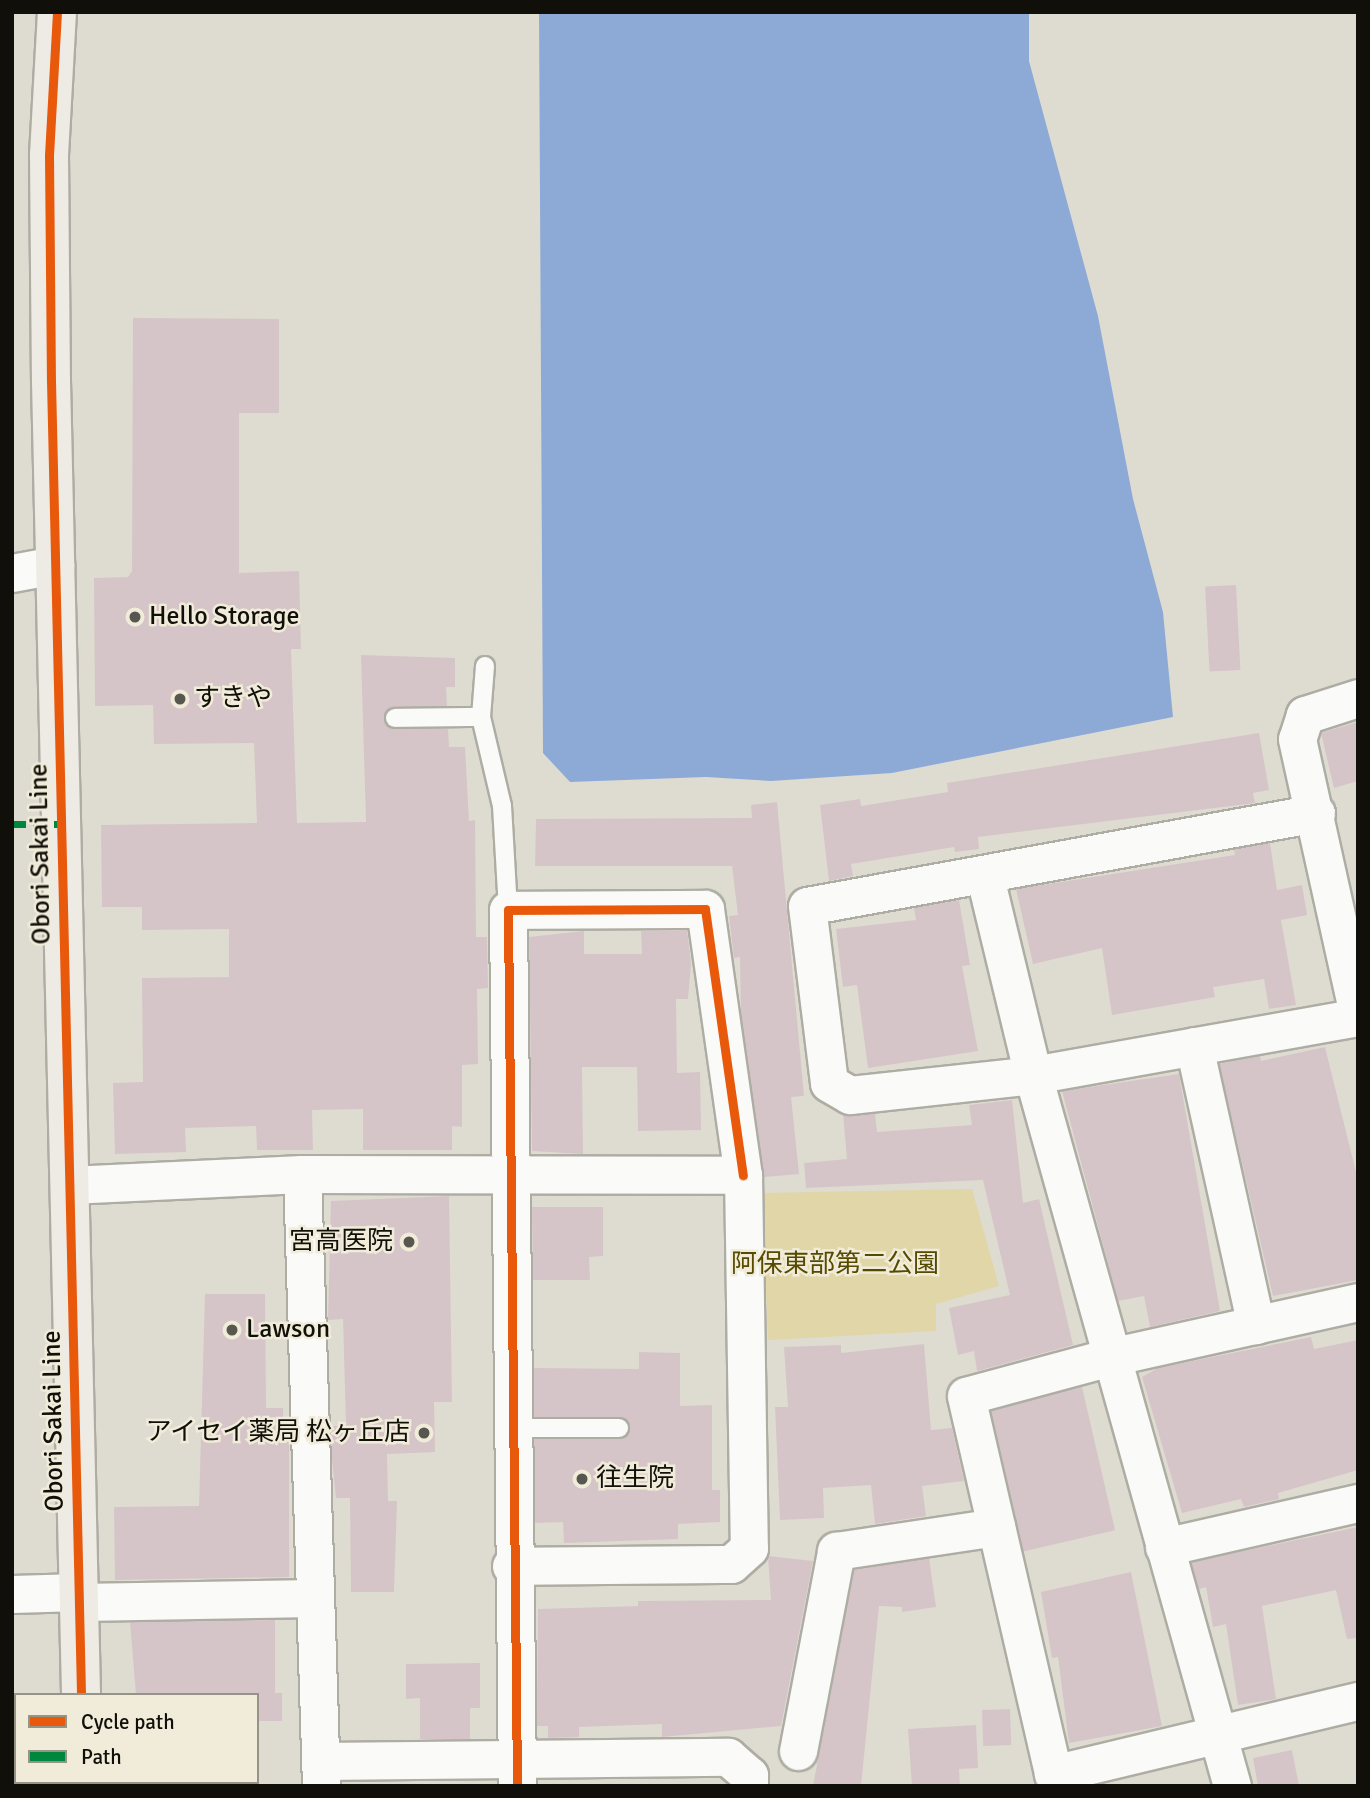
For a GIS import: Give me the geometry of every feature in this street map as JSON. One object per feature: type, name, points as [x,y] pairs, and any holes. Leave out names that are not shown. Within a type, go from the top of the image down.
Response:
[{"type":"main road","name":"Obori Sakai Line","points":[[57,12],[49,155],[55,565],[81,1693]]},
{"type":"street","points":[[12,573],[55,565]]},
{"type":"street","points":[[1316,813],[985,877],[807,906],[830,1083],[850,1095],[1033,1075],[1358,1016],[1347,906],[1316,813],[1297,739],[1305,715],[1358,698]]},
{"type":"street","points":[[985,877],[1033,1075],[1114,1356],[1214,1733],[1232,1786]]},
{"type":"street","points":[[512,1566],[732,1564],[749,1548],[743,1175],[705,909],[508,910],[510,1428],[512,1566],[516,1771]]},
{"type":"street","points":[[1195,1046],[1256,1325]]},
{"type":"street","points":[[69,1185],[302,1174],[743,1175]]},
{"type":"street","points":[[302,1174],[320,1773],[516,1771],[728,1757],[748,1775],[749,1786]]},
{"type":"street","points":[[1358,1302],[1114,1356],[966,1396],[1053,1774],[1214,1733],[1358,1701]]},
{"type":"street","points":[[1164,1547],[1358,1503]]},
{"type":"street","points":[[798,1751],[835,1551],[996,1527]]},
{"type":"street","points":[[12,1594],[79,1597],[315,1598]]},
{"type":"lane","points":[[485,666],[481,717],[502,806],[508,910]]},
{"type":"lane","points":[[395,718],[481,717]]},
{"type":"lane","points":[[510,1428],[619,1428]]},
{"type":"green space","name":"阿保東部第二公園","points":[[972,1189],[999,1286],[936,1304],[936,1331],[768,1340],[762,1193]]},
{"type":"water","points":[[539,12],[1029,12],[1029,61],[1098,316],[1133,499],[1163,612],[1173,717],[892,773],[771,781],[706,777],[570,782],[543,753]]},
{"type":"building","points":[[133,318],[279,319],[279,413],[239,413],[239,573],[299,571],[301,649],[291,649],[297,823],[366,822],[361,655],[455,658],[455,687],[446,687],[447,706],[394,707],[384,717],[394,729],[448,729],[449,747],[465,747],[469,821],[475,820],[476,937],[487,937],[488,988],[477,989],[478,1064],[462,1065],[462,1127],[452,1126],[452,1150],[363,1150],[363,1109],[312,1110],[313,1150],[257,1150],[256,1126],[185,1128],[186,1152],[115,1154],[113,1083],[143,1082],[142,978],[229,977],[229,929],[142,930],[142,907],[102,907],[101,825],[257,823],[254,743],[154,744],[153,705],[95,706],[94,578],[128,577],[132,571]]},
{"type":"building","points":[[1236,585],[1240,670],[1209,672],[1205,587]]},
{"type":"building","points":[[1358,722],[1358,781],[1334,788],[1321,733]]},
{"type":"building","points":[[1259,733],[1269,790],[1253,793],[1255,803],[978,837],[979,849],[955,852],[954,847],[851,864],[853,876],[829,881],[820,805],[860,799],[861,806],[948,792],[947,783]]},
{"type":"building","points":[[777,802],[804,1096],[791,1097],[799,1174],[764,1177],[741,1014],[740,957],[734,958],[729,916],[738,915],[732,866],[535,866],[536,819],[752,818],[751,805]]},
{"type":"building","points":[[1270,843],[1277,890],[1302,885],[1307,915],[1281,920],[1296,1005],[1269,1009],[1264,979],[1213,987],[1215,997],[1112,1015],[1102,948],[1033,964],[1016,889],[1235,855],[1234,849]]},
{"type":"building","points":[[959,900],[970,965],[962,966],[978,1051],[868,1068],[857,985],[843,987],[836,929],[916,920],[914,908]]},
{"type":"building","points":[[687,930],[691,963],[688,999],[676,999],[677,1073],[700,1072],[701,1130],[638,1131],[637,1067],[582,1067],[583,1154],[532,1151],[529,937],[584,931],[584,954],[642,954],[641,931]]},
{"type":"building","points":[[1325,1047],[1358,1180],[1358,1280],[1273,1296],[1219,1064],[1260,1056],[1261,1061]]},
{"type":"building","points":[[1179,1074],[1220,1311],[1150,1327],[1144,1296],[1118,1301],[1062,1091]]},
{"type":"building","points":[[1012,1100],[1023,1203],[1039,1199],[1073,1345],[977,1371],[974,1351],[958,1355],[949,1308],[1010,1295],[983,1180],[806,1188],[804,1163],[847,1159],[843,1114],[875,1113],[877,1132],[972,1125],[969,1105]]},
{"type":"building","points":[[449,1196],[452,1402],[434,1402],[435,1452],[387,1454],[388,1501],[397,1501],[394,1592],[351,1592],[350,1498],[336,1498],[332,1459],[331,1426],[346,1426],[343,1319],[328,1320],[331,1201]]},
{"type":"building","points":[[532,1207],[603,1207],[603,1256],[589,1257],[590,1280],[533,1280]]},
{"type":"building","points":[[205,1294],[265,1294],[266,1408],[283,1408],[283,1426],[289,1426],[289,1577],[115,1580],[114,1507],[199,1506]]},
{"type":"building","points":[[1311,1337],[1314,1349],[1358,1340],[1358,1470],[1278,1493],[1279,1499],[1244,1507],[1241,1499],[1182,1513],[1142,1377],[1158,1368]]},
{"type":"building","points":[[924,1344],[931,1430],[952,1428],[964,1481],[922,1486],[926,1516],[875,1524],[871,1485],[823,1488],[824,1518],[780,1520],[775,1407],[788,1407],[784,1347],[841,1345],[841,1353]]},
{"type":"building","points":[[639,1352],[680,1353],[680,1406],[712,1405],[712,1490],[720,1490],[720,1522],[678,1524],[678,1539],[564,1543],[563,1522],[535,1523],[534,1439],[619,1439],[630,1427],[619,1417],[534,1417],[534,1368],[639,1369]]},
{"type":"building","points":[[1082,1387],[1115,1530],[1023,1551],[990,1408]]},
{"type":"building","points":[[1358,1527],[1358,1638],[1347,1639],[1336,1590],[1262,1606],[1276,1699],[1238,1705],[1226,1624],[1213,1627],[1206,1587],[1199,1589],[1191,1562]]},
{"type":"building","points":[[768,1556],[813,1561],[781,1726],[662,1737],[662,1724],[579,1727],[579,1737],[548,1738],[548,1726],[537,1726],[538,1609],[638,1606],[638,1601],[771,1600]]},
{"type":"building","points":[[929,1558],[936,1607],[902,1612],[902,1607],[879,1606],[861,1786],[813,1786],[854,1570]]},
{"type":"building","points":[[1131,1572],[1162,1726],[1069,1743],[1058,1657],[1052,1658],[1041,1592]]},
{"type":"building","points":[[275,1620],[275,1693],[282,1693],[282,1721],[259,1721],[259,1693],[136,1693],[130,1622]]},
{"type":"building","points":[[480,1663],[480,1708],[470,1708],[470,1739],[420,1739],[420,1698],[406,1699],[406,1664]]},
{"type":"building","points":[[1010,1709],[1011,1745],[983,1746],[982,1710]]},
{"type":"building","points":[[976,1725],[978,1768],[959,1769],[960,1786],[912,1786],[908,1729]]},
{"type":"building","points":[[1292,1750],[1299,1786],[1258,1786],[1253,1758]]},
{"type":"marked path","points":[[12,824],[62,824]]},
{"type":"cycle path","points":[[57,12],[49,155],[51,381],[81,1693]]},
{"type":"cycle path","points":[[517,1786],[508,910],[705,909],[743,1175]]},
{"type":"place","name":"Hello Storage","points":[[135,617]]},
{"type":"place","name":"すきや","points":[[180,699]]},
{"type":"place","name":"宮高医院","points":[[409,1242]]},
{"type":"place","name":"Lawson","points":[[232,1330]]},
{"type":"place","name":"アイセイ薬局 松ヶ丘店","points":[[424,1433]]},
{"type":"place","name":"往生院","points":[[582,1479]]}]
